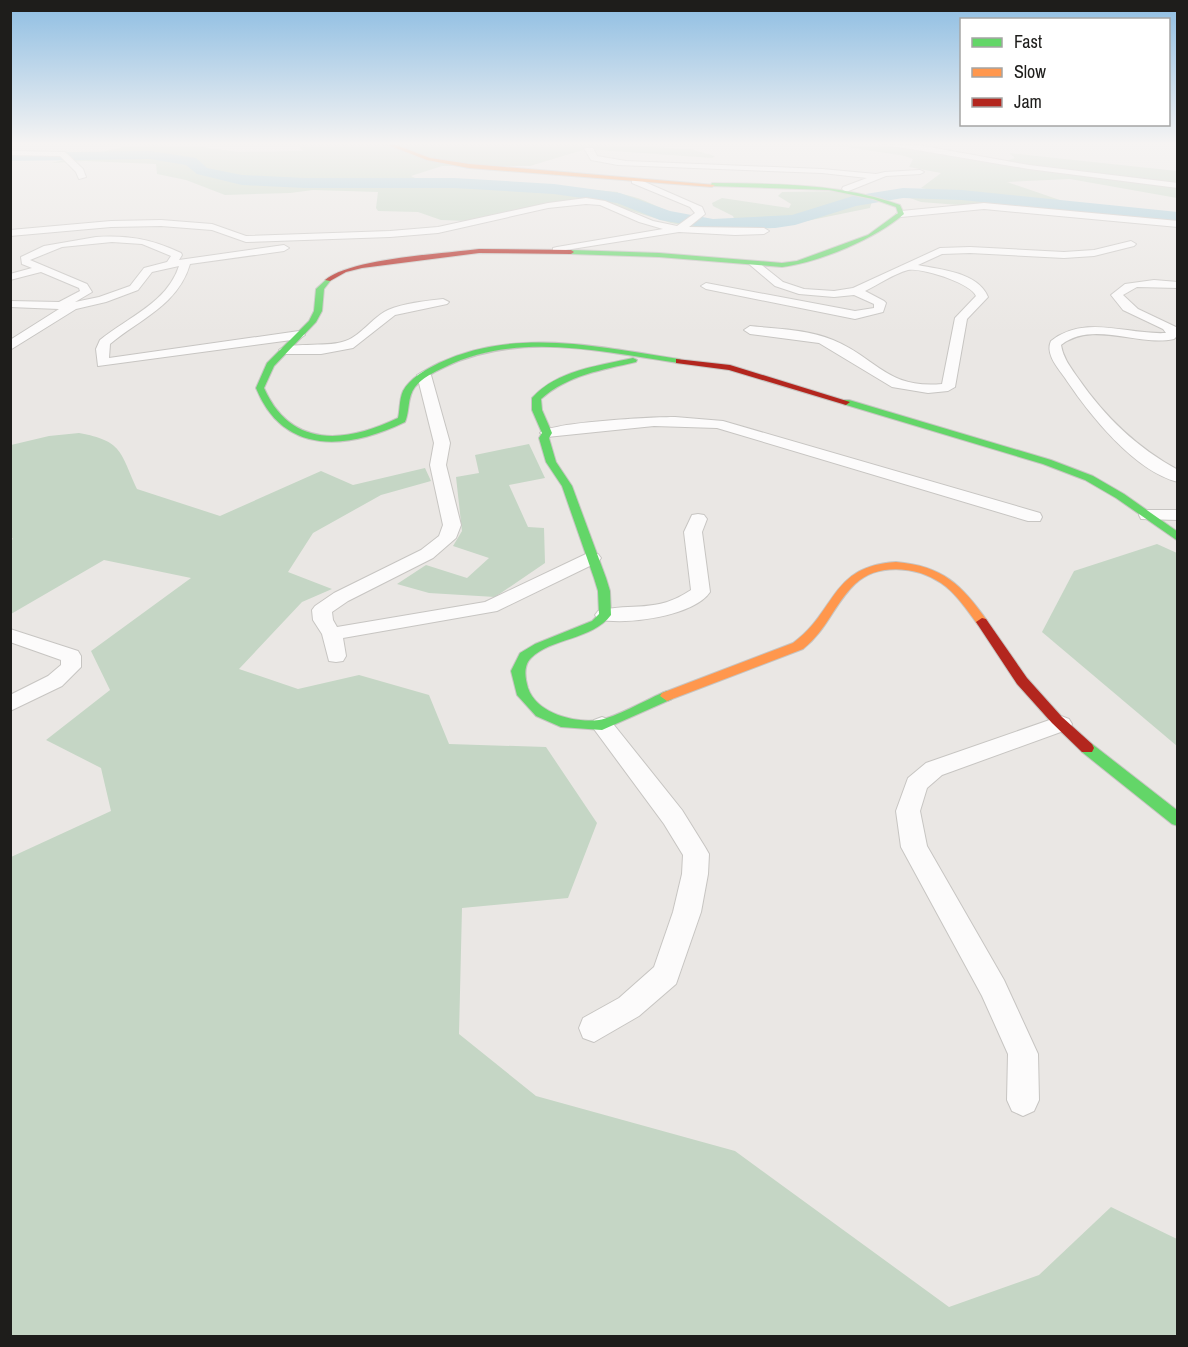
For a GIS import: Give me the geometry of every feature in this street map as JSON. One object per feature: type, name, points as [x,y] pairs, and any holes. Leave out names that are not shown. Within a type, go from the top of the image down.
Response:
[{"type":"street","points":[[10,233],[150,221],[218,228],[246,239],[338,237],[437,230],[538,208]]},
{"type":"street","points":[[610,208],[649,222],[682,227],[732,233],[764,231]]},
{"type":"street","points":[[557,250],[682,227],[700,214],[696,208]]},
{"type":"street","points":[[899,208],[901,214]]},
{"type":"street","points":[[965,208],[901,214],[870,236],[798,263],[754,264],[659,255],[557,250],[479,251],[362,266],[344,271],[327,280],[320,289],[318,311],[312,322],[270,365],[261,388],[267,406],[276,418],[310,438],[334,441],[352,440],[384,432],[402,420],[407,394],[424,375],[440,364],[484,350],[553,345],[730,368],[1047,462],[1089,478],[1148,515],[1155,524],[1178,538]]},
{"type":"street","points":[[1004,208],[1178,224]]},
{"type":"street","points":[[10,304],[72,306],[124,294],[134,288],[148,270],[178,260],[259,253],[338,237]]},
{"type":"street","points":[[57,305],[86,292],[83,286],[26,262],[25,259],[41,250],[97,242],[139,241],[152,244],[178,260],[182,278],[169,296],[104,343],[103,363],[299,335]]},
{"type":"street","points":[[754,264],[779,284],[818,295],[856,291],[940,251],[970,250],[1064,255],[1094,253],[1131,244]]},
{"type":"street","points":[[750,330],[831,344],[889,382],[931,390],[948,387],[961,318],[982,297],[979,289],[960,278],[908,266]]},
{"type":"street","points":[[10,278],[42,269]]},
{"type":"street","points":[[1178,285],[1133,285],[1121,289],[1117,295],[1119,302],[1126,308],[1167,325],[1174,331],[1170,336],[1146,337],[1100,330],[1061,337],[1055,344],[1056,354],[1098,418],[1135,452],[1178,477]]},
{"type":"street","points":[[706,286],[855,315],[879,310],[880,303],[856,291]]},
{"type":"street","points":[[285,350],[321,350],[349,345],[391,313],[415,306],[443,302]]},
{"type":"street","points":[[10,346],[72,306]]},
{"type":"street","points":[[547,433],[537,410],[536,398],[545,388],[558,381],[644,356]]},
{"type":"street","points":[[336,656],[332,634],[323,620],[322,610],[340,597],[427,554],[447,538],[450,532],[452,525],[448,500],[438,465],[442,443],[424,375]]},
{"type":"street","points":[[547,433],[651,420],[685,420],[718,424],[1034,517]]},
{"type":"street","points":[[547,433],[544,438],[551,462],[567,486],[604,591],[604,615],[596,624],[540,647],[525,656],[518,671],[522,692],[541,713],[566,723],[602,725],[644,705],[798,646],[815,633],[848,585],[861,573],[886,565],[913,567],[943,579],[960,591],[1022,681],[1061,724],[1123,780],[1178,820]]},
{"type":"street","points":[[1148,515],[1178,515]]},
{"type":"street","points":[[604,615],[646,613],[672,606],[701,592],[693,532],[698,519]]},
{"type":"street","points":[[332,634],[490,607],[592,558]]},
{"type":"street","points":[[10,635],[71,656],[71,667],[55,681],[10,704]]},
{"type":"street","points":[[1023,1100],[1023,1054],[994,989],[914,847],[908,811],[915,784],[934,769],[1061,724]]},
{"type":"street","points":[[594,1028],[629,1007],[666,975],[687,912],[695,874],[696,854],[673,817],[602,725]]},
{"type":"green space","points":[[376,208],[527,208],[467,221],[441,220],[418,212],[378,211]]},
{"type":"green space","points":[[621,208],[661,208],[703,220],[735,221],[733,216],[717,208],[870,208],[772,228],[736,231],[703,229],[671,223]]},
{"type":"green space","points":[[995,208],[1086,209],[1048,212]]},
{"type":"green space","points":[[79,433],[112,444],[123,457],[137,489],[220,516],[321,471],[353,485],[425,468],[431,481],[381,495],[313,533],[288,572],[332,589],[302,602],[239,669],[298,689],[359,675],[429,695],[449,744],[546,747],[597,823],[568,898],[462,908],[459,1034],[536,1096],[735,1151],[949,1307],[1039,1275],[1111,1207],[1177,1239],[1177,1336],[11,1336],[11,857],[111,811],[101,768],[46,740],[110,690],[91,651],[191,578],[104,560],[11,614],[10,541],[13,539],[10,535],[11,445],[49,436]]},
{"type":"green space","points":[[529,444],[545,478],[509,485],[528,527],[544,528],[545,563],[495,597],[429,593],[397,584],[426,565],[467,578],[489,558],[453,546],[462,531],[456,477],[479,473],[475,455]]},
{"type":"green space","points":[[1157,544],[1177,553],[1177,746],[1042,632],[1074,571]]},
{"type":"waterway","points":[[645,208],[666,216],[713,224],[775,223],[795,220],[832,208]]},
{"type":"waterway","points":[[1088,208],[1178,217]]},
{"type":"traffic: fast","points":[[571,252],[659,255],[782,265],[798,263],[870,236],[901,214],[899,208]]},
{"type":"traffic: fast","points":[[328,280],[320,289],[318,311],[312,322],[270,365],[260,388],[269,407],[284,423],[299,433],[316,438],[333,440],[351,438],[369,434],[402,420],[407,393],[417,380],[462,356],[491,348],[522,344],[554,345],[679,361]]},
{"type":"traffic: fast","points":[[633,360],[569,377],[557,382],[536,398],[537,410],[547,433],[544,438],[551,462],[567,486],[600,578],[604,591],[605,615],[596,624],[540,647],[525,656],[518,671],[522,692],[541,713],[566,724],[602,725],[667,696]]},
{"type":"traffic: fast","points":[[846,402],[1047,462],[1089,478],[1120,496],[1178,538]]},
{"type":"traffic: fast","points":[[1087,748],[1178,820]]},
{"type":"traffic: slow","points":[[667,696],[798,646],[815,631],[850,582],[860,574],[883,566],[910,567],[945,580],[956,589],[982,622]]},
{"type":"traffic: jam","points":[[328,280],[344,271],[362,266],[479,251],[571,252]]},
{"type":"traffic: jam","points":[[679,361],[730,368],[846,402]]},
{"type":"traffic: jam","points":[[982,622],[1022,681],[1057,720],[1087,748]]}]
